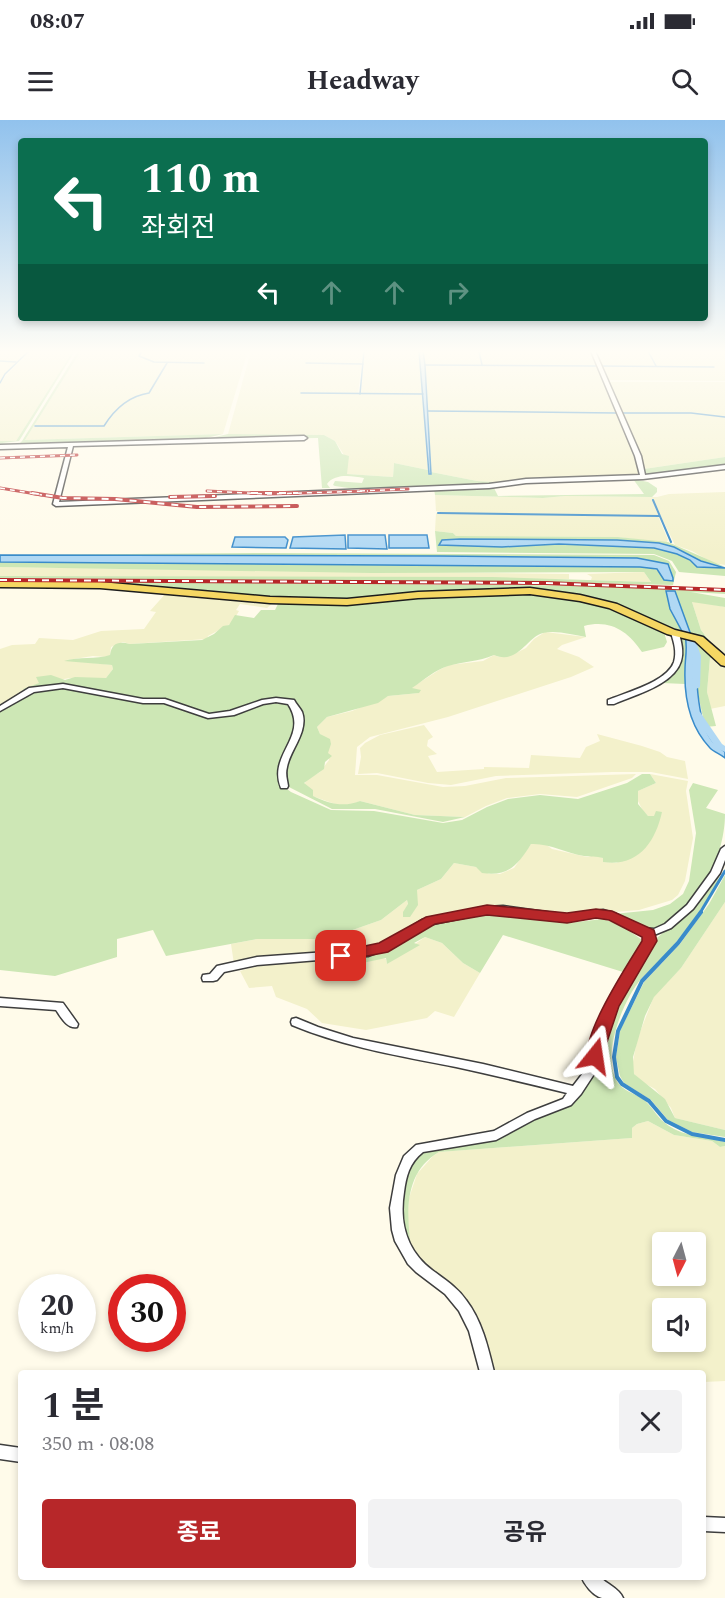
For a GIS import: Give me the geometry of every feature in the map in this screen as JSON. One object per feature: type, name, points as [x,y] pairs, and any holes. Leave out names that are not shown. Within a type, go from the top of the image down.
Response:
[{"type":"main road","points":[[0,584],[119,586],[280,601],[347,602],[378,601],[418,595],[519,590],[602,603],[706,644],[725,662]]},
{"type":"street","points":[[622,420],[642,466],[643,477]]},
{"type":"street","points":[[0,447],[304,438]]},
{"type":"street","points":[[71,445],[56,504],[322,495],[489,486],[526,481],[643,477],[725,466]]},
{"type":"street","points":[[611,702],[631,692],[652,686],[669,674],[680,658],[684,635]]},
{"type":"street","points":[[0,709],[33,690],[63,686],[136,700],[165,701],[208,716],[231,713],[262,702],[291,702],[297,711],[300,727],[286,759],[282,779],[284,786]]},
{"type":"street","points":[[207,978],[213,977],[221,969],[257,961],[368,952],[389,945],[432,920],[487,910],[567,918],[603,913],[649,934],[668,926],[690,907],[715,873],[725,849]]},
{"type":"street","points":[[487,1370],[480,1342],[464,1307],[451,1291],[418,1267],[409,1257],[395,1213],[401,1175],[411,1154],[420,1148],[496,1135],[531,1116],[567,1102],[595,1065],[595,1049],[611,1006],[649,941],[649,934]]},
{"type":"street","points":[[0,1002],[59,1006],[73,1024]]},
{"type":"street","points":[[296,1022],[324,1034],[361,1044],[471,1066],[577,1091]]},
{"type":"street","points":[[0,1452],[18,1455]]},
{"type":"street","points":[[706,1524],[725,1525]]},
{"type":"street","points":[[592,1580],[599,1588],[615,1598]]},
{"type":"shaded area","points":[[0,420],[29,420],[16,441],[0,441]]},
{"type":"shaded area","points":[[38,420],[227,420],[223,434],[25,440]]},
{"type":"shaded area","points":[[232,420],[424,420],[428,470],[394,463],[393,477],[347,474],[344,455],[335,441],[324,435],[228,434]]},
{"type":"shaded area","points":[[428,420],[619,420],[641,473],[636,476],[512,483],[477,481],[431,472]]},
{"type":"shaded area","points":[[623,420],[725,420],[725,457],[644,469]]},
{"type":"shaded area","points":[[725,492],[725,565],[713,563],[692,551],[675,545],[652,498],[658,515],[599,516],[658,516],[668,540],[666,543],[618,537],[456,536],[453,533],[435,531],[436,513],[445,513],[436,511],[435,495],[542,498],[657,497],[669,494]]},
{"type":"shaded area","points":[[0,567],[569,574],[569,579],[0,576]]},
{"type":"shaded area","points":[[644,572],[651,582],[591,580],[592,577],[587,574]]},
{"type":"shaded area","points":[[167,592],[274,602],[267,608],[240,604],[232,623],[208,636],[207,639],[130,644],[123,642],[111,647],[110,656],[67,660],[112,665],[113,669],[106,678],[70,678],[40,683],[24,689],[28,692],[0,709],[0,649],[12,645],[35,644],[39,638],[73,640],[101,631],[144,629],[156,612],[150,611]]},
{"type":"shaded area","points":[[692,602],[725,607],[725,658],[701,630]]},
{"type":"shaded area","points":[[545,632],[586,637],[557,649],[579,657],[594,667],[571,677],[448,717],[370,737],[357,747],[355,775],[377,775],[443,787],[465,786],[506,778],[636,774],[632,778],[577,797],[540,794],[507,798],[465,817],[415,815],[360,801],[352,805],[338,805],[312,796],[304,784],[320,772],[329,760],[324,737],[317,727],[327,717],[352,711],[388,696],[419,693],[411,688],[449,665],[483,661],[494,655],[499,657],[514,654],[526,648]]},
{"type":"shaded area","points":[[710,658],[717,658],[725,665],[725,706],[710,709],[707,692]]},
{"type":"shaded area","points":[[424,725],[433,737],[428,740],[427,746],[437,754],[428,756],[437,772],[484,769],[484,767],[529,768],[531,755],[580,758],[586,747],[600,741],[597,734],[685,761],[688,779],[651,772],[613,772],[496,776],[451,785],[377,773],[358,774],[360,748],[365,743],[380,735]]},
{"type":"shaded area","points":[[650,774],[688,781],[686,791],[693,838],[685,881],[678,895],[672,900],[639,910],[567,916],[503,908],[431,919],[375,949],[234,964],[231,944],[257,939],[327,939],[381,920],[407,900],[408,905],[403,912],[416,895],[417,890],[441,879],[454,863],[476,867],[489,874],[500,874],[514,868],[531,844],[544,843],[552,849],[587,857],[595,855],[603,858],[603,862],[617,863],[654,816],[648,816],[643,811],[636,797],[638,791],[656,783]]},
{"type":"shaded area","points":[[725,902],[725,1130],[675,1118],[671,1108],[655,1089],[642,1082],[634,1074],[632,1067],[637,1040],[654,996],[681,968]]},
{"type":"shaded area","points":[[425,937],[442,943],[463,963],[480,973],[454,1017],[435,1011],[427,1018],[366,1030],[322,1023],[307,1009],[276,997],[272,986],[249,988],[240,971],[296,961],[343,961],[353,965],[382,958],[386,959],[387,964]]},
{"type":"shaded area","points":[[648,1121],[674,1135],[712,1141],[720,1147],[725,1146],[725,1381],[706,1382],[706,1370],[491,1370],[476,1321],[412,1255],[407,1221],[409,1198],[417,1174],[439,1152],[632,1138],[632,1128]]},
{"type":"green space","points":[[29,420],[32,420],[19,441],[2,443],[19,444],[35,420],[38,420],[25,440],[223,434],[198,440],[0,446],[0,441],[16,441]]},
{"type":"green space","points":[[228,434],[324,435],[335,441],[342,454],[349,456],[347,474],[393,477],[394,463],[428,470],[429,474],[431,472],[477,481],[512,483],[368,491],[333,485],[335,481],[362,483],[364,478],[344,476],[330,481],[327,484],[330,488],[322,488],[318,438],[202,440]]},
{"type":"green space","points":[[725,457],[725,466],[646,476],[644,469]]},
{"type":"green space","points":[[633,479],[648,482],[657,488],[657,492],[652,497],[543,498],[435,495],[434,489],[494,488],[498,496],[644,494]]},
{"type":"green space","points":[[435,531],[453,533],[456,536],[618,537],[668,542],[725,567],[701,561],[681,550],[659,543],[617,540],[442,540],[443,546],[559,544],[654,548],[677,554],[690,560],[697,567],[725,568],[725,576],[679,572],[672,561],[654,554],[437,552]]},
{"type":"green space","points":[[264,553],[654,555],[669,561],[676,572],[673,585],[0,578],[0,576],[492,577],[651,582],[644,572],[372,573],[0,567],[0,562],[622,566],[648,567],[659,571],[662,577],[673,578],[670,566],[637,558],[0,555]]},
{"type":"green space","points":[[0,581],[636,586],[725,591],[725,594],[691,592],[725,598],[725,607],[692,602],[701,630],[715,648],[691,635],[677,597],[670,609],[683,633],[622,607],[531,590],[371,599],[292,600],[155,588],[0,583]]},
{"type":"green space","points":[[506,591],[572,597],[614,607],[663,629],[667,642],[664,647],[642,652],[624,633],[602,624],[584,626],[586,637],[559,632],[543,633],[510,656],[494,655],[448,666],[412,688],[421,690],[419,693],[388,696],[378,703],[327,717],[317,727],[320,734],[330,739],[328,753],[332,756],[325,762],[324,769],[304,783],[313,790],[313,796],[336,804],[360,801],[415,815],[465,817],[443,822],[375,809],[332,809],[285,785],[285,766],[300,733],[295,706],[276,700],[237,711],[208,715],[173,703],[143,700],[71,686],[28,692],[23,689],[39,683],[36,677],[51,675],[65,680],[75,677],[106,678],[113,669],[112,665],[64,661],[110,655],[114,645],[119,643],[202,640],[223,626],[229,625],[235,615],[254,618],[261,610],[275,610],[279,602]]},
{"type":"green space","points":[[678,634],[685,636],[687,642],[685,684],[662,683],[674,672],[679,662]]},
{"type":"green space","points":[[695,639],[717,658],[710,658],[707,692],[716,726],[705,727],[697,689]]},
{"type":"green space","points":[[66,688],[163,702],[206,717],[229,715],[262,703],[286,704],[293,713],[295,732],[279,783],[291,792],[331,810],[374,811],[443,823],[462,820],[508,799],[540,795],[578,799],[627,783],[642,774],[650,774],[656,783],[638,791],[638,804],[648,816],[654,816],[656,811],[662,812],[655,834],[649,843],[635,857],[626,861],[603,862],[603,858],[531,844],[517,863],[499,873],[482,873],[476,867],[454,863],[441,879],[417,890],[418,905],[410,917],[403,917],[408,904],[407,900],[381,920],[327,939],[257,939],[166,956],[153,930],[117,939],[117,957],[55,976],[0,970],[0,712],[34,693]]},
{"type":"green space","points":[[693,783],[718,790],[706,808],[725,814],[724,832],[719,850],[712,869],[692,902],[663,925],[646,931],[614,914],[653,910],[670,904],[683,894],[689,881],[696,833],[689,790]]},
{"type":"green space","points":[[725,856],[718,881],[690,925],[661,960],[641,979],[627,1001],[612,1046],[611,1061],[620,1085],[643,1099],[665,1123],[686,1134],[725,1142],[725,1146],[720,1147],[712,1141],[674,1135],[648,1121],[632,1128],[632,1138],[439,1152],[418,1172],[412,1185],[408,1212],[412,1255],[399,1212],[409,1164],[422,1150],[466,1142],[523,1123],[569,1104],[598,1050],[614,1007],[652,942],[670,927]]},
{"type":"green space","points":[[725,875],[725,902],[681,968],[654,997],[645,1016],[633,1057],[634,1074],[665,1099],[675,1118],[725,1130],[725,1137],[692,1132],[668,1120],[651,1100],[624,1083],[616,1057],[620,1031],[644,982],[680,944],[709,904]]},
{"type":"green space","points":[[493,912],[568,923],[603,919],[621,925],[645,942],[623,972],[503,935],[480,973],[463,963],[442,943],[425,937],[414,943],[420,945],[387,964],[386,958],[353,965],[343,961],[386,952],[428,925]]},
{"type":"water","points":[[425,420],[428,420],[431,474],[429,474]]},
{"type":"water","points":[[345,535],[346,549],[290,548],[293,537]]},
{"type":"water","points":[[348,535],[385,535],[387,549],[348,548]]},
{"type":"water","points":[[389,535],[427,535],[429,548],[389,548]]},
{"type":"water","points":[[235,537],[285,537],[288,540],[286,548],[232,547]]},
{"type":"water","points":[[442,540],[617,540],[659,543],[674,547],[701,561],[725,568],[697,567],[690,560],[677,554],[654,548],[559,544],[502,547],[439,545]]},
{"type":"water","points":[[0,555],[637,558],[668,564],[673,581],[664,580],[657,569],[640,567],[0,562]]},
{"type":"water","points":[[666,591],[675,591],[691,635],[683,633],[670,609]]},
{"type":"water","points":[[685,636],[695,639],[702,720],[712,741],[725,752],[725,758],[703,740],[693,721],[687,701],[685,680]]},
{"type":"waterway","points":[[35,426],[104,426],[108,420]]},
{"type":"waterway","points":[[653,500],[671,542]]},
{"type":"waterway","points":[[438,513],[659,516]]},
{"type":"waterway","points":[[693,644],[697,656],[696,687]]},
{"type":"waterway","points":[[697,714],[719,746],[725,750]]},
{"type":"waterway","points":[[700,913],[725,871]]},
{"type":"waterway","points":[[701,912],[678,943],[642,981],[618,1031],[614,1057],[617,1077],[622,1084],[649,1101],[666,1121],[692,1134],[725,1140]]},
{"type":"railway","points":[[0,458],[77,455]]},
{"type":"railway","points":[[0,488],[42,495]]},
{"type":"railway","points":[[360,491],[408,489]]},
{"type":"railway","points":[[207,491],[269,494],[368,491]]},
{"type":"railway","points":[[32,493],[63,498],[115,499],[197,507],[297,506]]},
{"type":"railway","points":[[251,493],[298,493]]},
{"type":"railway","points":[[170,497],[215,496]]},
{"type":"railway","points":[[0,580],[545,583],[725,590]]},
{"type":"route","points":[[341,956],[383,948],[425,922],[487,910],[503,909],[567,918],[603,913],[612,916],[640,932],[649,934],[649,941],[611,1006],[595,1049],[595,1056]]}]
